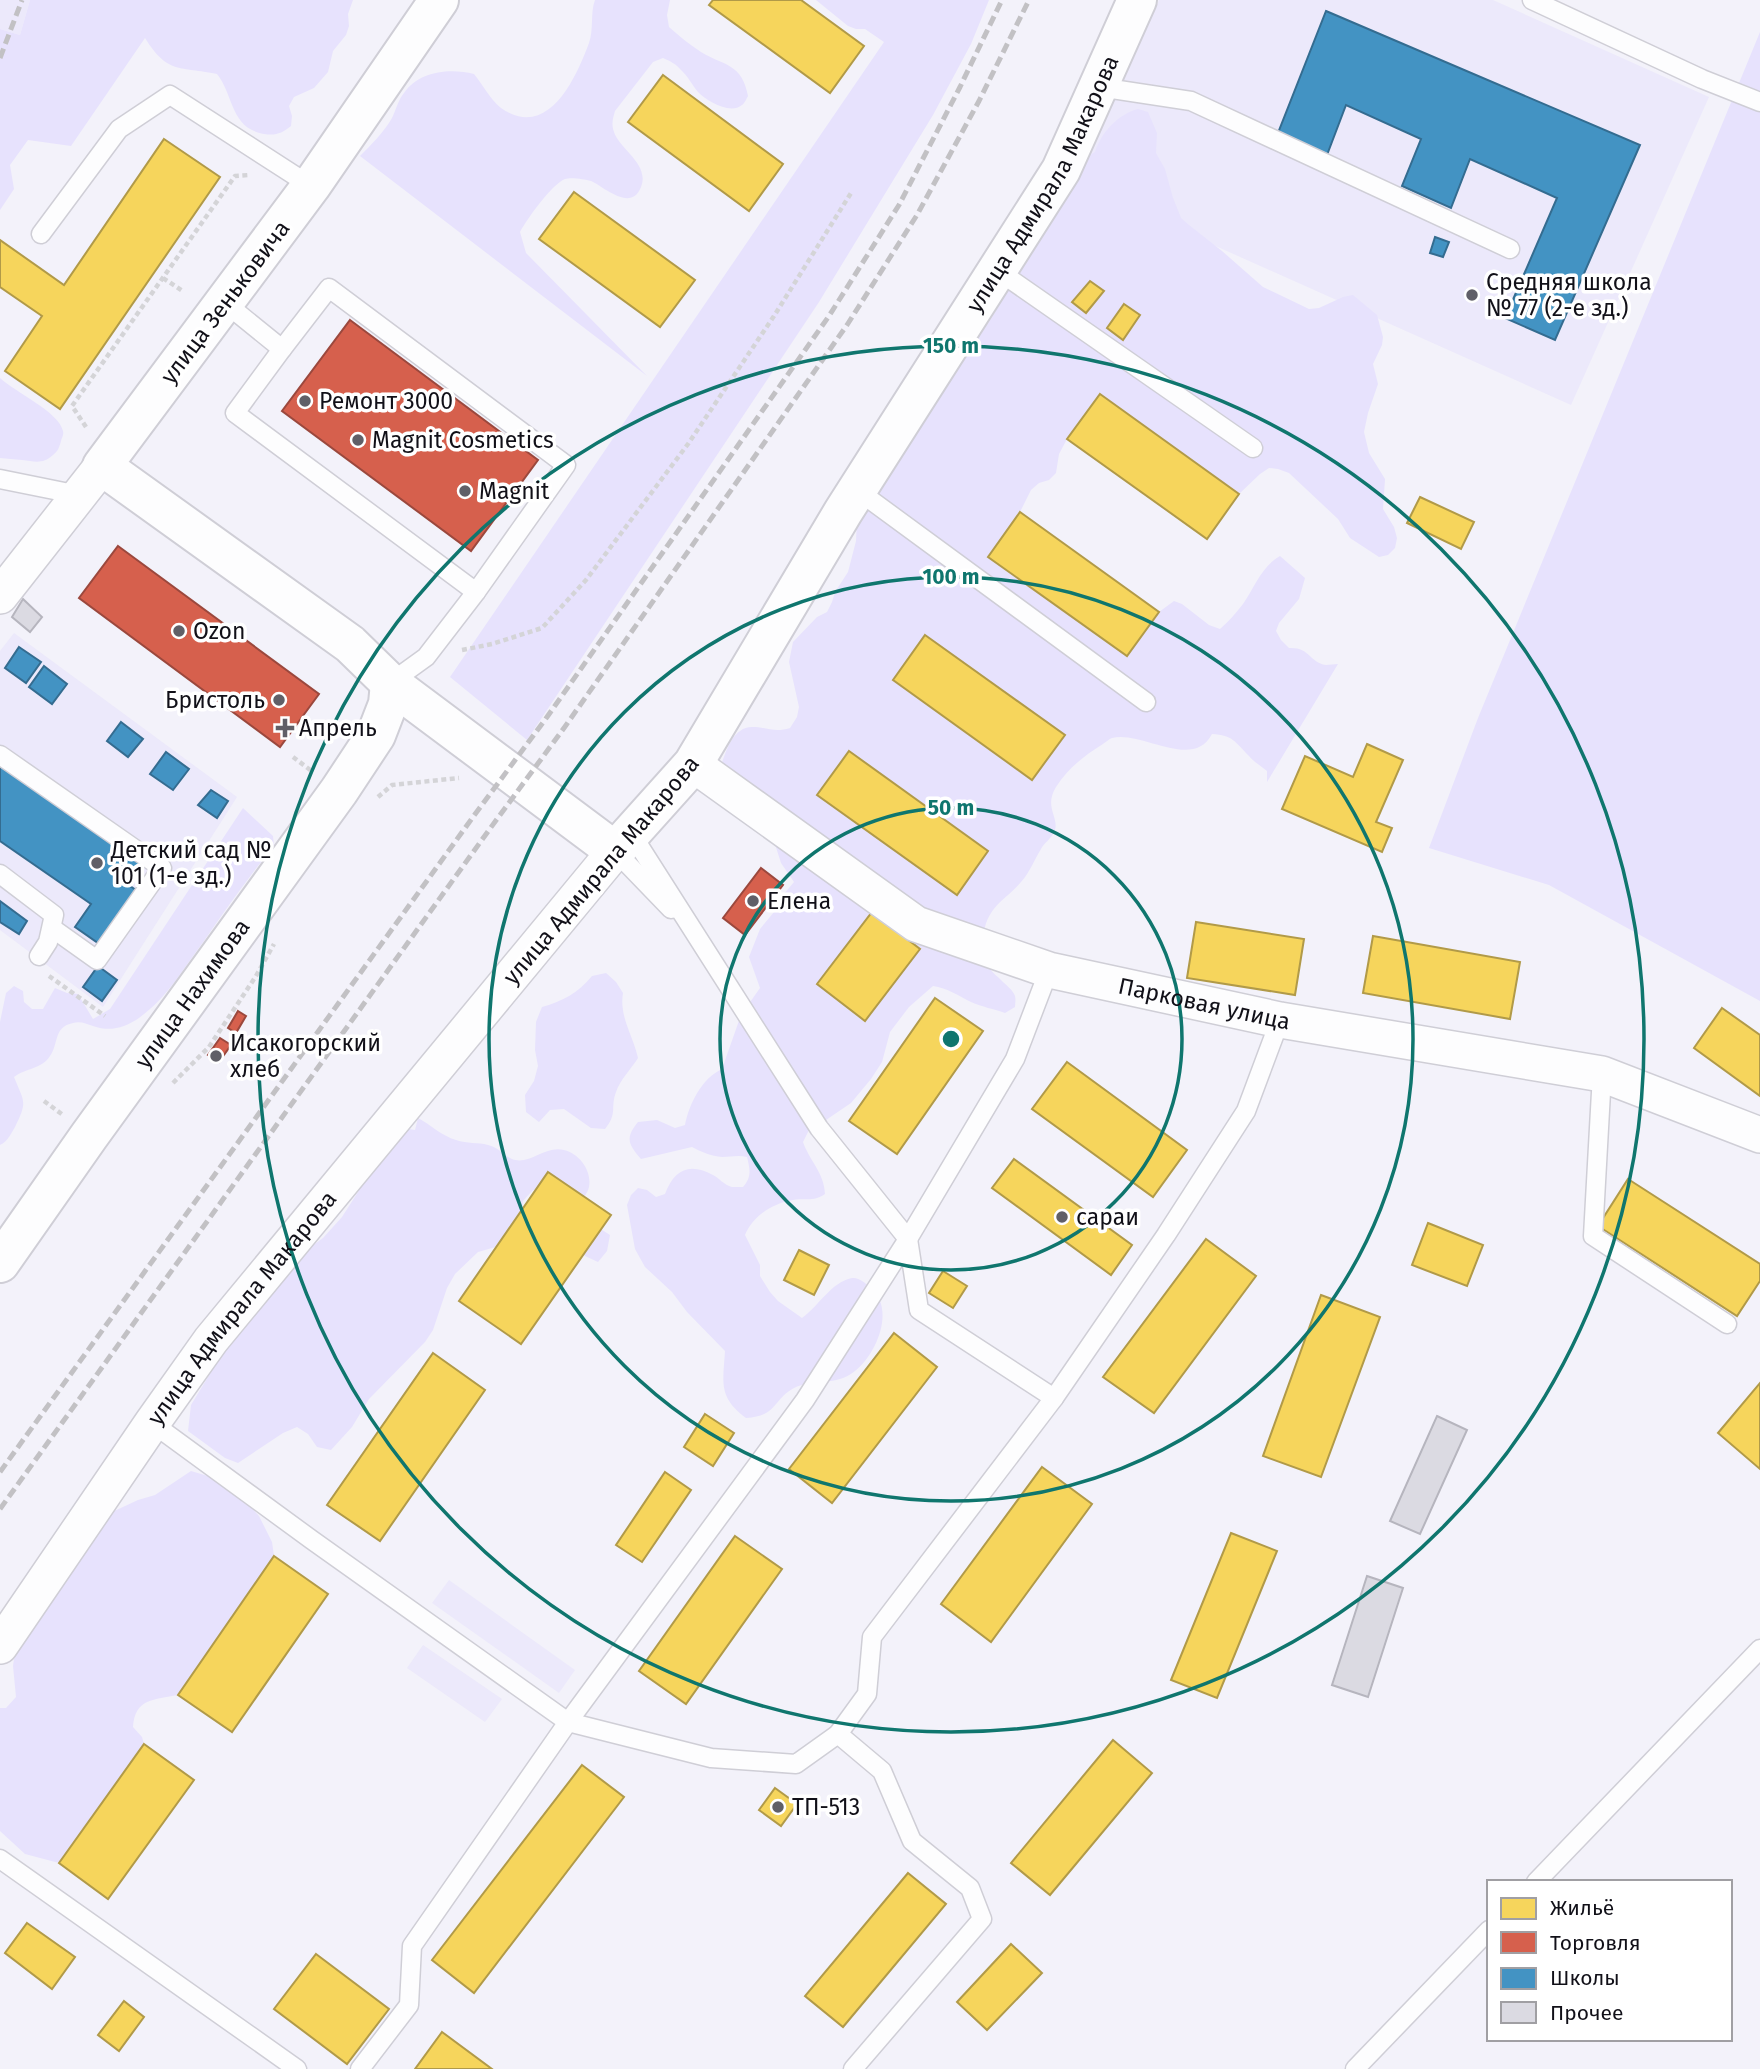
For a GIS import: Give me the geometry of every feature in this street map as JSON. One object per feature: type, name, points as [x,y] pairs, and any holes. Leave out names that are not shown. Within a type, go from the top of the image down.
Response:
[{"type":"street","name":"улица Зеньковича","points":[[0,596],[91,481],[311,186],[439,0]]},
{"type":"street","name":"улица Адмирала Макарова","points":[[0,1646],[211,1340],[623,842],[693,764],[857,490],[1061,170],[1138,0]]},
{"type":"street","points":[[91,481],[350,644],[390,683],[623,842]]},
{"type":"street","name":"улица Нахимова","points":[[0,1263],[339,791],[376,735],[388,704],[390,683]]},
{"type":"street","name":"Парковая улица","points":[[693,764],[916,924],[1049,970],[1280,1020],[1602,1074],[1760,1135]]},
{"type":"lane","points":[[1532,0],[1702,79],[1760,102]]},
{"type":"lane","points":[[1098,87],[1191,101],[1510,249]]},
{"type":"lane","points":[[41,234],[119,129],[170,96],[311,186]]},
{"type":"lane","points":[[997,270],[1253,448]]},
{"type":"lane","points":[[390,683],[426,657],[476,592],[566,465],[329,288],[235,413],[476,592]]},
{"type":"lane","points":[[224,302],[282,349]]},
{"type":"lane","points":[[0,479],[91,481]]},
{"type":"lane","points":[[857,490],[1146,702]]},
{"type":"lane","points":[[0,755],[162,868],[97,960],[52,928]]},
{"type":"lane","points":[[623,842],[699,939],[819,1128],[908,1239],[919,1311],[1054,1398]]},
{"type":"lane","points":[[0,874],[54,915],[41,964]]},
{"type":"lane","points":[[360,2069],[409,2005],[412,1946],[568,1722],[805,1400],[908,1239],[1015,1059],[1049,970]]},
{"type":"lane","points":[[152,1423],[568,1722],[711,1758],[796,1764],[838,1734],[867,1694],[872,1637],[1054,1398],[1166,1235],[1246,1111],[1280,1020]]},
{"type":"lane","points":[[1602,1074],[1593,1236],[1727,1324]]},
{"type":"lane","points":[[1538,1880],[1760,1649]]},
{"type":"lane","points":[[838,1734],[882,1771],[912,1841],[971,1888],[982,1919],[853,2069]]},
{"type":"lane","points":[[0,1859],[297,2069]]},
{"type":"lane","points":[[1355,2069],[1487,1932]]},
{"type":"path","points":[[86,427],[72,406],[235,176],[257,175]]},
{"type":"path","points":[[426,657],[492,644],[542,628],[586,580],[688,444],[774,316],[851,193]]},
{"type":"path","points":[[163,278],[184,292]]},
{"type":"path","points":[[374,802],[392,785],[472,777]]},
{"type":"path","points":[[164,1092],[209,1047],[256,976],[280,933]]},
{"type":"path","points":[[41,964],[105,1016]]},
{"type":"path","points":[[44,1101],[89,1136]]},
{"type":"shaded area","points":[[0,0],[30,0],[20,35],[0,29]]},
{"type":"shaded area","points":[[30,0],[353,0],[348,14],[349,26],[346,35],[333,51],[328,72],[314,88],[294,97],[289,106],[291,126],[285,130],[272,135],[253,131],[239,118],[217,74],[168,64],[145,38],[71,146],[28,140],[10,165],[14,189],[0,210],[0,29],[20,35]]},
{"type":"shaded area","points":[[595,0],[670,0],[667,15],[669,27],[701,52],[737,71],[748,96],[737,108],[719,106],[698,92],[673,63],[663,58],[653,62],[615,111],[613,121],[617,139],[641,171],[643,179],[636,194],[631,198],[624,198],[591,181],[565,179],[547,195],[520,232],[526,253],[647,376],[360,156],[385,128],[410,86],[436,73],[455,71],[474,74],[501,108],[518,116],[533,117],[546,111],[558,101],[576,73],[590,38]]},
{"type":"shaded area","points":[[816,0],[989,0],[971,44],[933,115],[819,302],[527,740],[450,677],[884,42],[865,29],[848,26]]},
{"type":"shaded area","name":"Средняя школа № 77 (2-е зд.)","points":[[1159,0],[1493,0],[1709,97],[1571,405],[1077,184]]},
{"type":"shaded area","points":[[1760,32],[1760,1001],[1549,885],[1429,848],[1478,718]]},
{"type":"shaded area","points":[[1138,109],[1148,112],[1157,133],[1156,153],[1165,169],[1181,218],[1189,225],[1263,287],[1309,309],[1353,295],[1377,315],[1383,337],[1373,364],[1378,384],[1364,432],[1369,453],[1385,479],[1383,509],[1394,527],[1397,538],[1395,548],[1388,555],[1379,557],[1350,538],[1338,519],[1289,473],[1278,469],[1269,468],[1239,494],[1099,394],[1067,439],[1059,454],[1056,473],[1031,490],[1020,512],[988,557],[1127,656],[1159,612],[1174,601],[1209,625],[1220,629],[1243,604],[1263,572],[1280,556],[1305,578],[1299,599],[1279,623],[1276,631],[1289,648],[1301,650],[1326,665],[1338,664],[1267,782],[1267,771],[1237,743],[1225,736],[1212,734],[1203,744],[1192,749],[1166,747],[1124,737],[1112,738],[1083,758],[1061,780],[1052,794],[1051,801],[1056,827],[1054,832],[1024,878],[991,912],[984,932],[988,965],[1013,992],[1015,1007],[1005,1013],[975,1004],[948,990],[933,986],[909,1007],[890,1032],[882,1062],[851,1103],[819,1128],[810,1128],[803,1142],[822,1179],[825,1194],[771,1207],[758,1216],[745,1235],[760,1265],[760,1276],[770,1292],[802,1318],[844,1280],[859,1279],[870,1287],[878,1296],[882,1307],[876,1342],[863,1363],[847,1376],[794,1388],[770,1411],[746,1418],[731,1403],[724,1389],[725,1351],[687,1312],[672,1292],[645,1267],[635,1249],[627,1205],[638,1188],[647,1190],[656,1197],[665,1194],[678,1174],[690,1169],[704,1171],[732,1187],[743,1187],[749,1176],[747,1157],[722,1157],[706,1154],[692,1147],[641,1159],[630,1141],[631,1132],[638,1122],[657,1120],[675,1128],[685,1125],[698,1092],[708,1079],[722,1069],[741,1015],[760,988],[749,957],[760,929],[794,882],[781,863],[774,841],[720,769],[730,742],[739,731],[752,727],[775,730],[790,728],[797,717],[799,707],[789,662],[793,642],[817,617],[827,612],[835,592],[848,572],[856,541],[857,518],[993,316],[1010,283],[1087,157],[1095,152],[1111,125]]},
{"type":"shaded area","points":[[0,378],[60,424],[63,436],[57,451],[49,458],[38,462],[0,458]]},
{"type":"shaded area","name":"Детский сад № 101 (1-е зд.)","points":[[14,633],[237,797],[103,1007],[0,930],[0,651]]},
{"type":"shaded area","points":[[243,808],[273,836],[274,846],[174,982],[150,1010],[117,1028],[105,1029],[79,1022],[67,1025],[59,1032],[47,1060],[14,1077],[23,1106],[10,1135],[0,1145],[0,1022],[6,993],[14,986],[23,991],[24,1002],[32,1009],[43,1009],[55,988],[78,994],[93,1019],[110,1009]]},
{"type":"shaded area","points":[[606,973],[623,993],[623,1010],[638,1058],[618,1088],[611,1119],[605,1129],[591,1128],[564,1109],[550,1110],[539,1122],[526,1112],[525,1095],[534,1081],[538,1066],[535,1050],[536,1022],[542,1007],[570,996],[592,976]]},
{"type":"shaded area","points":[[418,1118],[451,1138],[492,1146],[512,1159],[525,1160],[557,1149],[575,1155],[584,1164],[589,1175],[588,1191],[581,1201],[596,1226],[610,1235],[607,1251],[598,1262],[574,1247],[545,1195],[533,1190],[523,1201],[520,1217],[506,1244],[478,1252],[455,1274],[447,1288],[433,1330],[425,1342],[369,1399],[352,1427],[331,1450],[317,1447],[308,1434],[297,1427],[283,1433],[238,1463],[225,1458],[188,1431],[191,1405],[214,1367],[218,1355],[301,1254],[323,1238],[342,1217],[358,1192],[368,1168],[402,1128],[415,1130]]},
{"type":"shaded area","points":[[191,1471],[234,1488],[259,1516],[272,1542],[274,1556],[178,1695],[147,1702],[138,1710],[133,1727],[142,1737],[144,1744],[59,1863],[25,1854],[0,1831],[0,1708],[6,1708],[16,1697],[13,1666],[15,1652],[110,1513],[155,1495]]},
{"type":"shaded area","points":[[449,1580],[575,1670],[559,1693],[432,1603]]},
{"type":"shaded area","points":[[423,1645],[502,1699],[485,1722],[407,1668]]},
{"type":"building: Жильё","points":[[713,0],[801,0],[864,46],[830,93],[709,5]]},
{"type":"building: Жильё","points":[[663,75],[783,164],[749,211],[628,122]]},
{"type":"building: Жильё","points":[[164,139],[220,177],[60,409],[5,371],[42,316],[0,287],[0,240],[64,285]]},
{"type":"building: Жильё","points":[[574,192],[695,280],[660,327],[539,239]]},
{"type":"building: Жильё","points":[[1090,281],[1104,291],[1086,313],[1072,302]]},
{"type":"building: Жильё","points":[[1124,304],[1140,315],[1123,340],[1107,328]]},
{"type":"building: Жильё","points":[[1100,394],[1239,494],[1207,539],[1067,439]]},
{"type":"building: Жильё","points":[[1420,497],[1474,522],[1461,549],[1407,523]]},
{"type":"building: Жильё","points":[[1020,512],[1159,612],[1127,656],[988,557]]},
{"type":"building: Жильё","points":[[925,635],[1065,735],[1032,780],[893,680]]},
{"type":"building: Жильё","points":[[1367,744],[1403,760],[1376,822],[1392,828],[1382,852],[1282,809],[1305,756],[1353,777]]},
{"type":"building: Жильё","points":[[849,751],[988,851],[957,895],[817,795]]},
{"type":"building: Жильё","points":[[872,912],[920,949],[865,1021],[817,984]]},
{"type":"building: Жильё","points":[[1196,922],[1304,939],[1295,995],[1187,978]]},
{"type":"building: Жильё","points":[[1373,936],[1520,962],[1510,1019],[1363,993]]},
{"type":"building: Жильё","points":[[935,998],[983,1031],[897,1154],[849,1121]]},
{"type":"building: Жильё","points":[[1722,1008],[1760,1035],[1760,1096],[1694,1048]]},
{"type":"building: Жильё","points":[[1067,1062],[1187,1150],[1153,1197],[1032,1109]]},
{"type":"building: Жильё","name":"сараи","points":[[1014,1159],[1132,1245],[1111,1275],[992,1188]]},
{"type":"building: Жильё","points":[[548,1172],[611,1215],[521,1344],[459,1301]]},
{"type":"building: Жильё","points":[[1628,1179],[1760,1264],[1760,1281],[1737,1316],[1598,1226]]},
{"type":"building: Жильё","points":[[1428,1223],[1483,1245],[1467,1286],[1412,1265]]},
{"type":"building: Жильё","points":[[1206,1239],[1256,1276],[1154,1413],[1103,1377]]},
{"type":"building: Жильё","points":[[799,1250],[829,1265],[814,1295],[784,1280]]},
{"type":"building: Жильё","points":[[943,1271],[967,1286],[953,1308],[929,1293]]},
{"type":"building: Жильё","points":[[1321,1295],[1380,1317],[1321,1477],[1263,1456]]},
{"type":"building: Жильё","points":[[894,1333],[937,1367],[832,1503],[789,1469]]},
{"type":"building: Жильё","points":[[433,1353],[485,1390],[380,1541],[327,1505]]},
{"type":"building: Жильё","points":[[1760,1383],[1760,1469],[1718,1433]]},
{"type":"building: Жильё","points":[[705,1414],[734,1433],[713,1466],[684,1447]]},
{"type":"building: Жильё","points":[[1042,1467],[1092,1504],[991,1642],[941,1604]]},
{"type":"building: Жильё","points":[[665,1472],[691,1490],[642,1562],[616,1545]]},
{"type":"building: Жильё","points":[[1231,1533],[1277,1551],[1217,1698],[1171,1680]]},
{"type":"building: Жильё","points":[[735,1536],[782,1569],[686,1704],[639,1671]]},
{"type":"building: Жильё","points":[[274,1556],[328,1594],[232,1732],[178,1695]]},
{"type":"building: Жильё","points":[[1113,1740],[1152,1773],[1050,1895],[1011,1863]]},
{"type":"building: Жильё","points":[[144,1744],[194,1780],[108,1899],[59,1863]]},
{"type":"building: Жильё","points":[[582,1765],[624,1797],[474,1993],[432,1960]]},
{"type":"building: Жильё","name":"ТП-513","points":[[775,1788],[797,1804],[781,1826],[759,1810]]},
{"type":"building: Жильё","points":[[908,1873],[946,1904],[843,2027],[805,1996]]},
{"type":"building: Жильё","points":[[27,1923],[75,1957],[52,1989],[5,1953]]},
{"type":"building: Жильё","points":[[1011,1944],[1042,1973],[987,2030],[957,2002]]},
{"type":"building: Жильё","points":[[316,1954],[389,2009],[347,2064],[274,2009]]},
{"type":"building: Жильё","points":[[124,2001],[144,2017],[119,2051],[98,2035]]},
{"type":"building: Жильё","points":[[442,2032],[492,2069],[415,2069]]},
{"type":"building: Торговля","points":[[350,320],[538,460],[471,551],[282,411]]},
{"type":"building: Торговля","points":[[118,546],[319,694],[280,747],[79,598]]},
{"type":"building: Торговля","name":"Елена","points":[[761,868],[783,885],[745,935],[723,918]]},
{"type":"building: Торговля","points":[[238,1011],[246,1016],[236,1033],[228,1028]]},
{"type":"building: Торговля","points":[[220,1038],[231,1045],[219,1062],[208,1055]]},
{"type":"building: Школы","points":[[1326,11],[1640,145],[1555,340],[1505,318],[1557,198],[1470,159],[1451,208],[1402,186],[1421,139],[1346,105],[1327,155],[1278,133]]},
{"type":"building: Школы","points":[[1435,237],[1449,242],[1443,257],[1430,253]]},
{"type":"building: Школы","points":[[19,647],[41,662],[26,683],[5,668]]},
{"type":"building: Школы","points":[[44,666],[67,684],[52,704],[29,687]]},
{"type":"building: Школы","points":[[121,722],[143,739],[128,757],[107,741]]},
{"type":"building: Школы","points":[[166,752],[189,769],[173,790],[150,774]]},
{"type":"building: Школы","points":[[0,762],[142,861],[127,884],[136,890],[98,943],[75,927],[91,904],[0,841]]},
{"type":"building: Школы","points":[[211,790],[228,801],[217,818],[198,805]]},
{"type":"building: Школы","points":[[0,901],[27,921],[19,934],[0,922]]},
{"type":"building: Школы","points":[[98,966],[117,980],[102,1001],[83,987]]},
{"type":"building: Прочее","points":[[23,599],[42,617],[30,632],[12,617]]},
{"type":"building: Прочее","points":[[1437,1416],[1467,1430],[1420,1534],[1390,1521]]},
{"type":"building: Прочее","points":[[1367,1576],[1403,1588],[1368,1697],[1332,1685]]},
{"type":"railway","points":[[0,58],[22,0]]},
{"type":"railway","points":[[0,1472],[547,717],[829,316],[899,205],[1002,0]]},
{"type":"railway","points":[[0,1509],[564,728],[847,325],[917,215],[979,101],[1029,0]]},
{"type":"place","name":"Средняя школа № 77 (2-е зд.)","points":[[1472,295]]},
{"type":"place","name":"Ремонт 3000","points":[[305,401]]},
{"type":"place","name":"Magnit Cosmetics","points":[[358,440]]},
{"type":"place","name":"Magnit","points":[[465,491]]},
{"type":"place","name":"Ozon","points":[[179,631]]},
{"type":"place","name":"Бристоль","points":[[279,700]]},
{"type":"place","name":"Апрель","points":[[285,728]]},
{"type":"place","name":"Детский сад № 101 (1-е зд.)","points":[[97,863]]},
{"type":"place","name":"Елена","points":[[753,901]]},
{"type":"place","name":"Исакогорский хлеб","points":[[216,1056]]},
{"type":"place","name":"сараи","points":[[1062,1217]]},
{"type":"place","name":"ТП-513","points":[[778,1807]]}]
